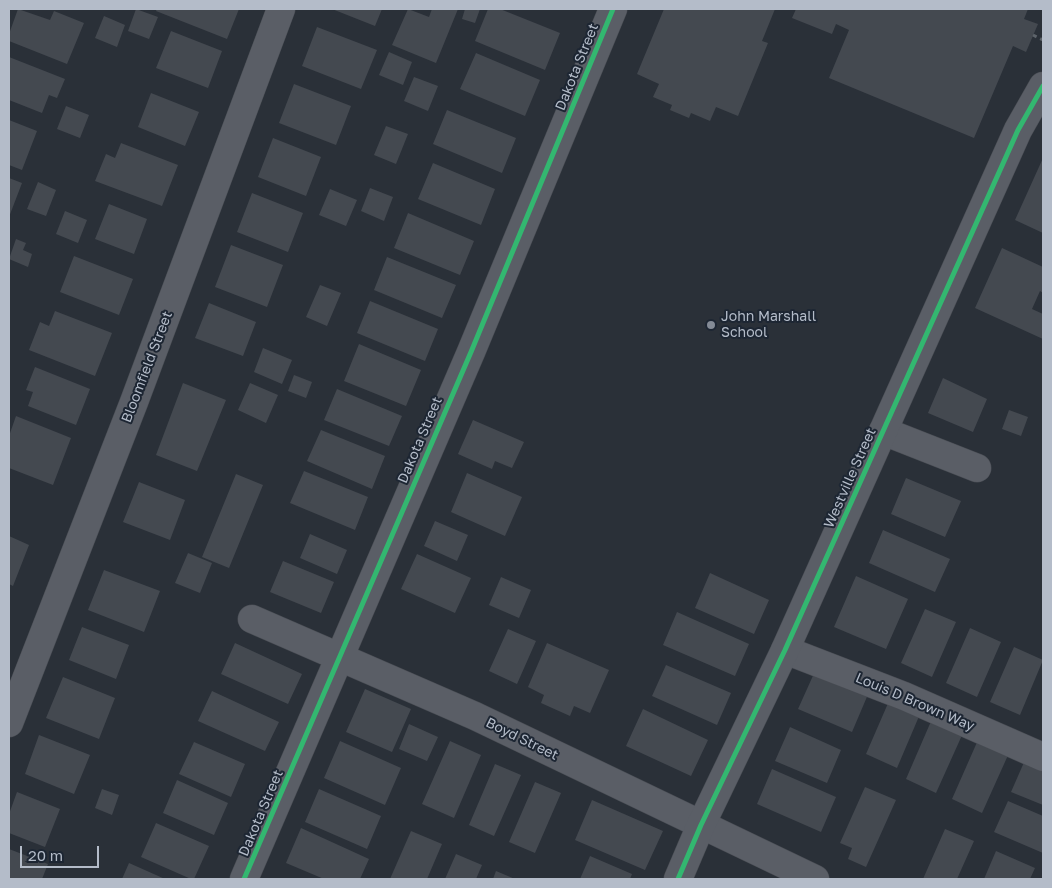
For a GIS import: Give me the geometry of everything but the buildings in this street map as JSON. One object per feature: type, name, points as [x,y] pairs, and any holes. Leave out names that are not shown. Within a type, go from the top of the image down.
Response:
[{"type":"street","name":"Bloomfield Street","points":[[9,723],[130,411],[281,9]]},
{"type":"street","name":"Dakota Street","points":[[244,879],[478,334],[613,9]]},
{"type":"street","name":"Westville Street","points":[[678,879],[701,825],[785,650],[1018,130],[1043,86]]},
{"type":"street","points":[[883,431],[977,468]]},
{"type":"street","name":"Boyd Street","points":[[252,619],[475,716],[815,879]]},
{"type":"street","name":"Louis D Brown Way","points":[[785,650],[904,696],[1043,758]]},
{"type":"path","points":[[1033,36],[1043,40]]},
{"type":"cycle path","points":[[244,879],[471,352],[613,9]]},
{"type":"cycle path","points":[[678,879],[701,825],[785,650],[1018,130],[1043,86]]},
{"type":"place","name":"John Marshall School","points":[[711,325]]}]
